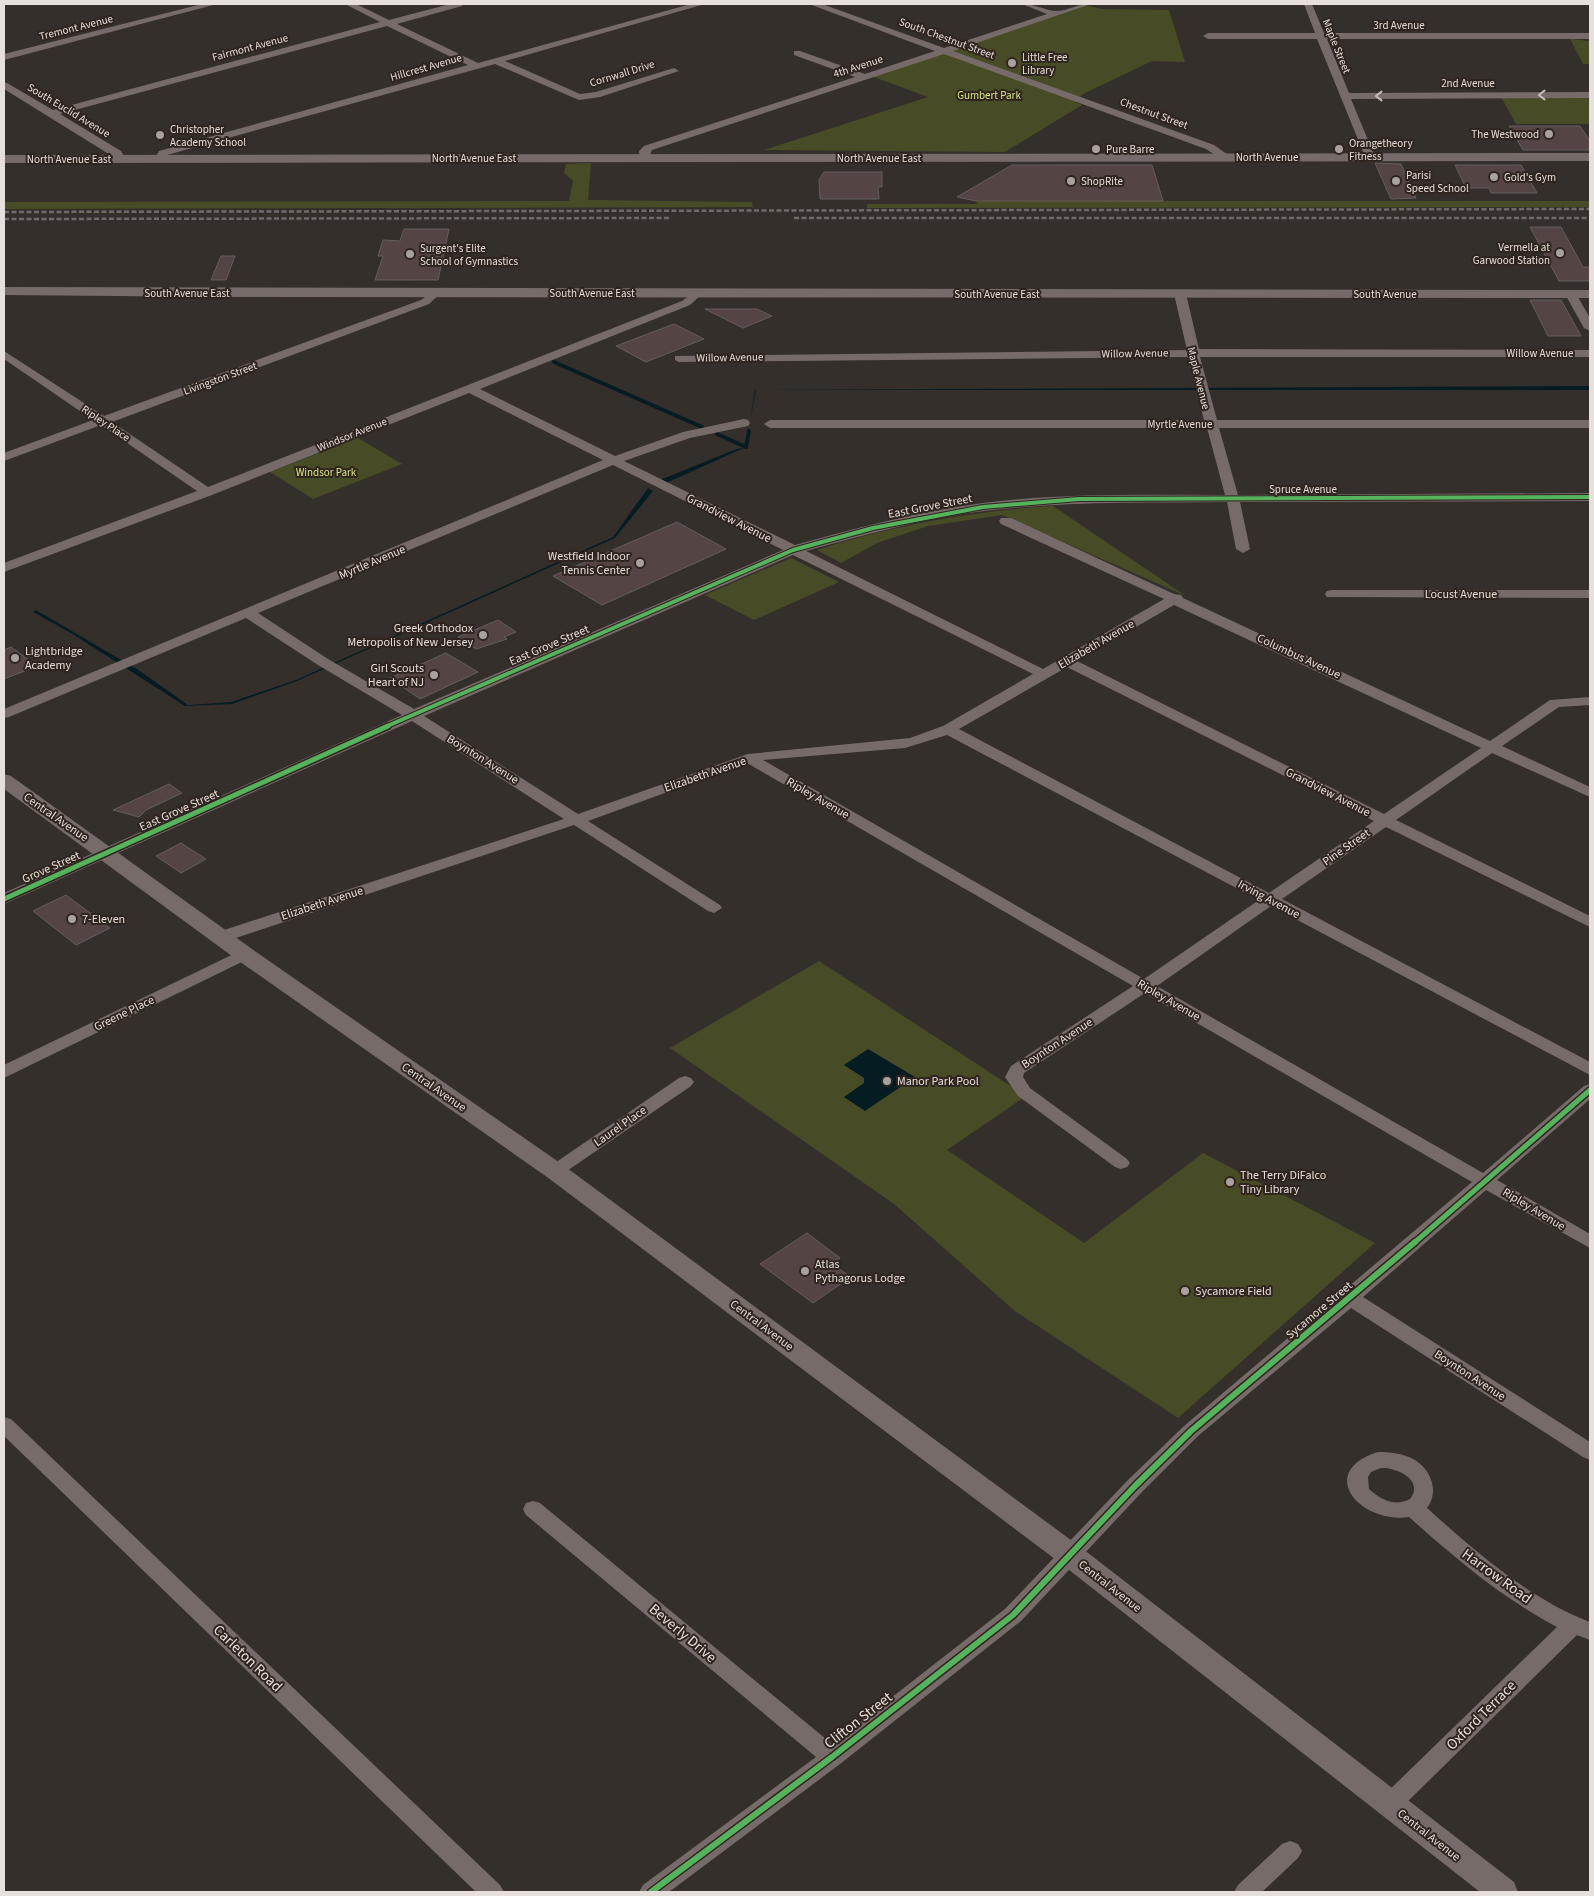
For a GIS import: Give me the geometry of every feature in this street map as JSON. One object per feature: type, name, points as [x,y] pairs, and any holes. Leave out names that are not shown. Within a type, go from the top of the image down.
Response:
[{"type":"main road","name":"North Avenue","points":[[943,158],[1590,157]]},
{"type":"main road","name":"North Avenue East","points":[[4,159],[943,158]]},
{"type":"main road","name":"South Avenue East","points":[[4,291],[1180,294]]},
{"type":"main road","name":"South Avenue","points":[[1180,294],[1590,294]]},
{"type":"main road","name":"Central Avenue","points":[[4,780],[220,937],[555,1171],[1069,1554],[1503,1892]]},
{"type":"street","name":"Tremont Avenue","points":[[4,57],[212,4]]},
{"type":"street","points":[[349,4],[477,66]]},
{"type":"street","name":"Fairmont Avenue","points":[[49,114],[459,4]]},
{"type":"street","name":"Hillcrest Avenue","points":[[160,158],[163,153],[700,4]]},
{"type":"street","name":"South Chestnut Street","points":[[814,4],[1071,96]]},
{"type":"street","points":[[1026,4],[1056,14]]},
{"type":"street","name":"4th Avenue","points":[[644,158],[644,151],[648,148],[1087,4]]},
{"type":"street","name":"Maple Street","points":[[1308,4],[1345,96]]},
{"type":"street","name":"3rd Avenue","points":[[1208,36],[1590,36]]},
{"type":"street","points":[[797,53],[865,77]]},
{"type":"street","name":"Cornwall Drive","points":[[495,60],[579,97],[597,95],[674,71]]},
{"type":"street","name":"South Euclid Avenue","points":[[4,85],[49,114],[117,153],[120,158]]},
{"type":"street","name":"2nd Avenue","points":[[1345,96],[1590,95]]},
{"type":"street","name":"Chestnut Street","points":[[1071,96],[1210,147],[1226,157]]},
{"type":"street","points":[[1345,96],[1370,157]]},
{"type":"street","name":"Livingston Street","points":[[4,457],[425,302],[434,293]]},
{"type":"street","name":"Windsor Avenue","points":[[4,568],[207,492],[686,304],[696,294]]},
{"type":"street","name":"Maple Avenue","points":[[1180,294],[1211,424],[1234,499],[1243,549]]},
{"type":"street","points":[[1571,294],[1590,328]]},
{"type":"street","name":"Willow Avenue","points":[[680,358],[1193,353],[1590,353]]},
{"type":"street","name":"Ripley Place","points":[[4,354],[207,492]]},
{"type":"street","name":"Grandview Avenue","points":[[469,388],[1043,674]]},
{"type":"street","name":"Myrtle Avenue","points":[[4,714],[614,460],[687,435],[744,423]]},
{"type":"street","name":"Myrtle Avenue","points":[[770,424],[1590,424]]},
{"type":"street","name":"Spruce Avenue","points":[[1016,505],[1080,499],[1590,497]]},
{"type":"street","name":"East Grove Street","points":[[106,853],[414,715],[793,550],[900,521],[983,507],[1016,505]]},
{"type":"street","name":"Columbus Avenue","points":[[1006,521],[1176,598],[1590,793]]},
{"type":"street","name":"Locust Avenue","points":[[1332,594],[1590,594]]},
{"type":"street","name":"Elizabeth Avenue","points":[[220,937],[578,819],[748,758],[776,753],[906,744],[948,729],[1176,598]]},
{"type":"street","name":"Boynton Avenue","points":[[248,613],[323,662],[414,715],[714,908]]},
{"type":"street","name":"Grandview Avenue","points":[[1066,661],[1590,922]]},
{"type":"street","name":"Pine Street","points":[[1145,986],[1492,748],[1547,708],[1555,703],[1590,701]]},
{"type":"street","name":"Irving Avenue","points":[[948,729],[1590,1069]]},
{"type":"street","name":"Ripley Avenue","points":[[748,758],[1590,1242]]},
{"type":"street","name":"Grove Street","points":[[4,899],[106,853]]},
{"type":"street","name":"Greene Place","points":[[4,1072],[244,954]]},
{"type":"street","name":"Boynton Avenue","points":[[1121,1163],[1024,1092],[1014,1077],[1016,1070],[1023,1064],[1145,986]]},
{"type":"street","name":"Laurel Place","points":[[555,1171],[685,1082]]},
{"type":"street","name":"Sycamore Street","points":[[1069,1554],[1191,1430],[1350,1298],[1590,1090]]},
{"type":"street","name":"Boynton Avenue","points":[[1350,1298],[1590,1452]]},
{"type":"street","name":"Carleton Road","points":[[4,1424],[492,1892]]},
{"type":"street","name":"Harrow Road","points":[[1413,1508],[1450,1541],[1511,1587],[1552,1616],[1581,1628]]},
{"type":"street","name":"Beverly Drive","points":[[533,1509],[832,1756]]},
{"type":"street","name":"Clifton Street","points":[[651,1892],[832,1756],[1007,1620],[1069,1554]]},
{"type":"street","name":"Oxford Terrace","points":[[1390,1804],[1581,1628]]},
{"type":"street","points":[[1246,1892],[1290,1851]]},
{"type":"green space","name":"Gumbert Park","points":[[1082,4],[1101,9],[1169,10],[1185,62],[1152,61],[1083,94],[1075,102],[1082,105],[1005,152],[764,150],[928,97],[871,76]]},
{"type":"green space","points":[[1570,39],[1590,41],[1590,64],[1583,64]]},
{"type":"green space","points":[[1501,97],[1587,97],[1590,102],[1590,124],[1516,124]]},
{"type":"green space","points":[[591,163],[588,200],[752,202],[753,207],[4,209],[4,202],[569,201],[573,181],[564,173],[566,164]]},
{"type":"green space","points":[[976,201],[1590,201],[1590,207],[867,208],[867,204],[977,204]]},
{"type":"green space","name":"Windsor Park","points":[[358,438],[402,464],[313,499],[270,472]]},
{"type":"green space","points":[[1053,506],[1186,596],[1002,515],[928,526],[877,543],[841,563],[817,550],[875,533],[934,520],[993,511]]},
{"type":"green space","points":[[791,558],[839,582],[754,620],[705,595]]},
{"type":"green space","points":[[819,961],[1026,1096],[947,1150],[1084,1243],[1203,1153],[1375,1243],[1178,1418],[1015,1311],[894,1204],[670,1048]]},
{"type":"water","points":[[1590,386],[1590,390],[756,390],[750,421],[755,390]]},
{"type":"water","points":[[746,447],[666,483],[660,480],[734,450]]},
{"type":"water","points":[[648,488],[653,491],[615,538],[297,681],[232,704],[185,706],[71,633],[33,612],[36,610],[140,671],[188,705],[231,702],[296,680],[613,537]]},
{"type":"water","name":"Manor Park Pool","points":[[868,1049],[915,1077],[865,1111],[844,1097],[864,1083],[864,1078],[844,1065]]},
{"type":"building","name":"The Westwood","points":[[1509,126],[1580,126],[1590,141],[1590,150],[1523,150]]},
{"type":"building","name":"Parisi Speed School","points":[[1375,163],[1401,164],[1416,198],[1391,199]]},
{"type":"building","name":"ShopRite","points":[[1012,165],[1152,165],[1163,201],[976,201],[957,197]]},
{"type":"building","name":"Gold's Gym","points":[[1455,165],[1521,165],[1537,193],[1491,193],[1489,188],[1466,188]]},
{"type":"building","points":[[824,172],[882,172],[882,187],[878,187],[879,199],[820,199],[819,180]]},
{"type":"building","name":"Vermella at Garwood Station","points":[[1530,227],[1561,227],[1583,267],[1590,267],[1590,281],[1559,281]]},
{"type":"building","name":"Surgent's Elite School of Gymnastics","points":[[404,229],[449,229],[438,280],[375,280],[383,256],[378,256],[383,240],[400,241]]},
{"type":"building","points":[[221,256],[235,256],[226,280],[211,280]]},
{"type":"building","points":[[1530,300],[1561,300],[1581,336],[1548,336]]},
{"type":"building","points":[[705,309],[757,309],[772,316],[743,328]]},
{"type":"building","points":[[674,324],[704,339],[646,362],[616,346]]},
{"type":"building","name":"Westfield Indoor Tennis Center","points":[[677,522],[726,549],[602,605],[553,576]]},
{"type":"building","name":"Greek Orthodox Metropolis of New Jersey","points":[[498,620],[516,632],[504,637],[507,639],[476,649],[458,637]]},
{"type":"building","name":"Lightbridge Academy","points":[[11,647],[37,666],[4,679],[4,650]]},
{"type":"building","name":"Girl Scouts Heart of NJ","points":[[446,653],[478,672],[420,699],[390,678]]},
{"type":"building","points":[[169,784],[182,793],[146,810],[139,817],[113,810]]},
{"type":"building","points":[[181,843],[206,859],[181,873],[156,856]]},
{"type":"building","name":"7-Eleven","points":[[66,895],[110,928],[76,945],[33,911]]},
{"type":"building","name":"Atlas Pythagorus Lodge","points":[[807,1233],[840,1258],[832,1264],[851,1277],[813,1303],[760,1264]]},
{"type":"waterway","points":[[554,362],[702,427]]},
{"type":"waterway","points":[[717,434],[746,447],[749,431]]},
{"type":"railway","points":[[4,212],[1590,209]]},
{"type":"railway","points":[[4,219],[669,218]]},
{"type":"railway","points":[[794,218],[1590,218]]},
{"type":"cycle path","points":[[4,899],[413,715],[793,550],[873,528],[983,507],[1079,499],[1590,497]]},
{"type":"cycle path","points":[[651,1892],[832,1757],[1013,1615],[1135,1486],[1191,1431],[1350,1298],[1590,1090]]},
{"type":"place","name":"Little Free Library","points":[[1012,63]]},
{"type":"place","name":"The Westwood","points":[[1549,134]]},
{"type":"place","name":"Christopher Academy School","points":[[160,135]]},
{"type":"place","name":"Pure Barre","points":[[1096,149]]},
{"type":"place","name":"Orangetheory Fitness","points":[[1339,149]]},
{"type":"place","name":"Gold's Gym","points":[[1494,177]]},
{"type":"place","name":"ShopRite","points":[[1071,181]]},
{"type":"place","name":"Parisi Speed School","points":[[1396,181]]},
{"type":"place","name":"Vermella at Garwood Station","points":[[1560,253]]},
{"type":"place","name":"Surgent's Elite School of Gymnastics","points":[[410,254]]},
{"type":"place","name":"Westfield Indoor Tennis Center","points":[[640,563]]},
{"type":"place","name":"Greek Orthodox Metropolis of New Jersey","points":[[483,635]]},
{"type":"place","name":"Lightbridge Academy","points":[[15,658]]},
{"type":"place","name":"Girl Scouts Heart of NJ","points":[[434,675]]},
{"type":"place","name":"7-Eleven","points":[[72,919]]},
{"type":"place","name":"Manor Park Pool","points":[[887,1081]]},
{"type":"place","name":"The Terry DiFalco Tiny Library","points":[[1230,1182]]},
{"type":"place","name":"Atlas Pythagorus Lodge","points":[[805,1271]]},
{"type":"place","name":"Sycamore Field","points":[[1185,1291]]}]
